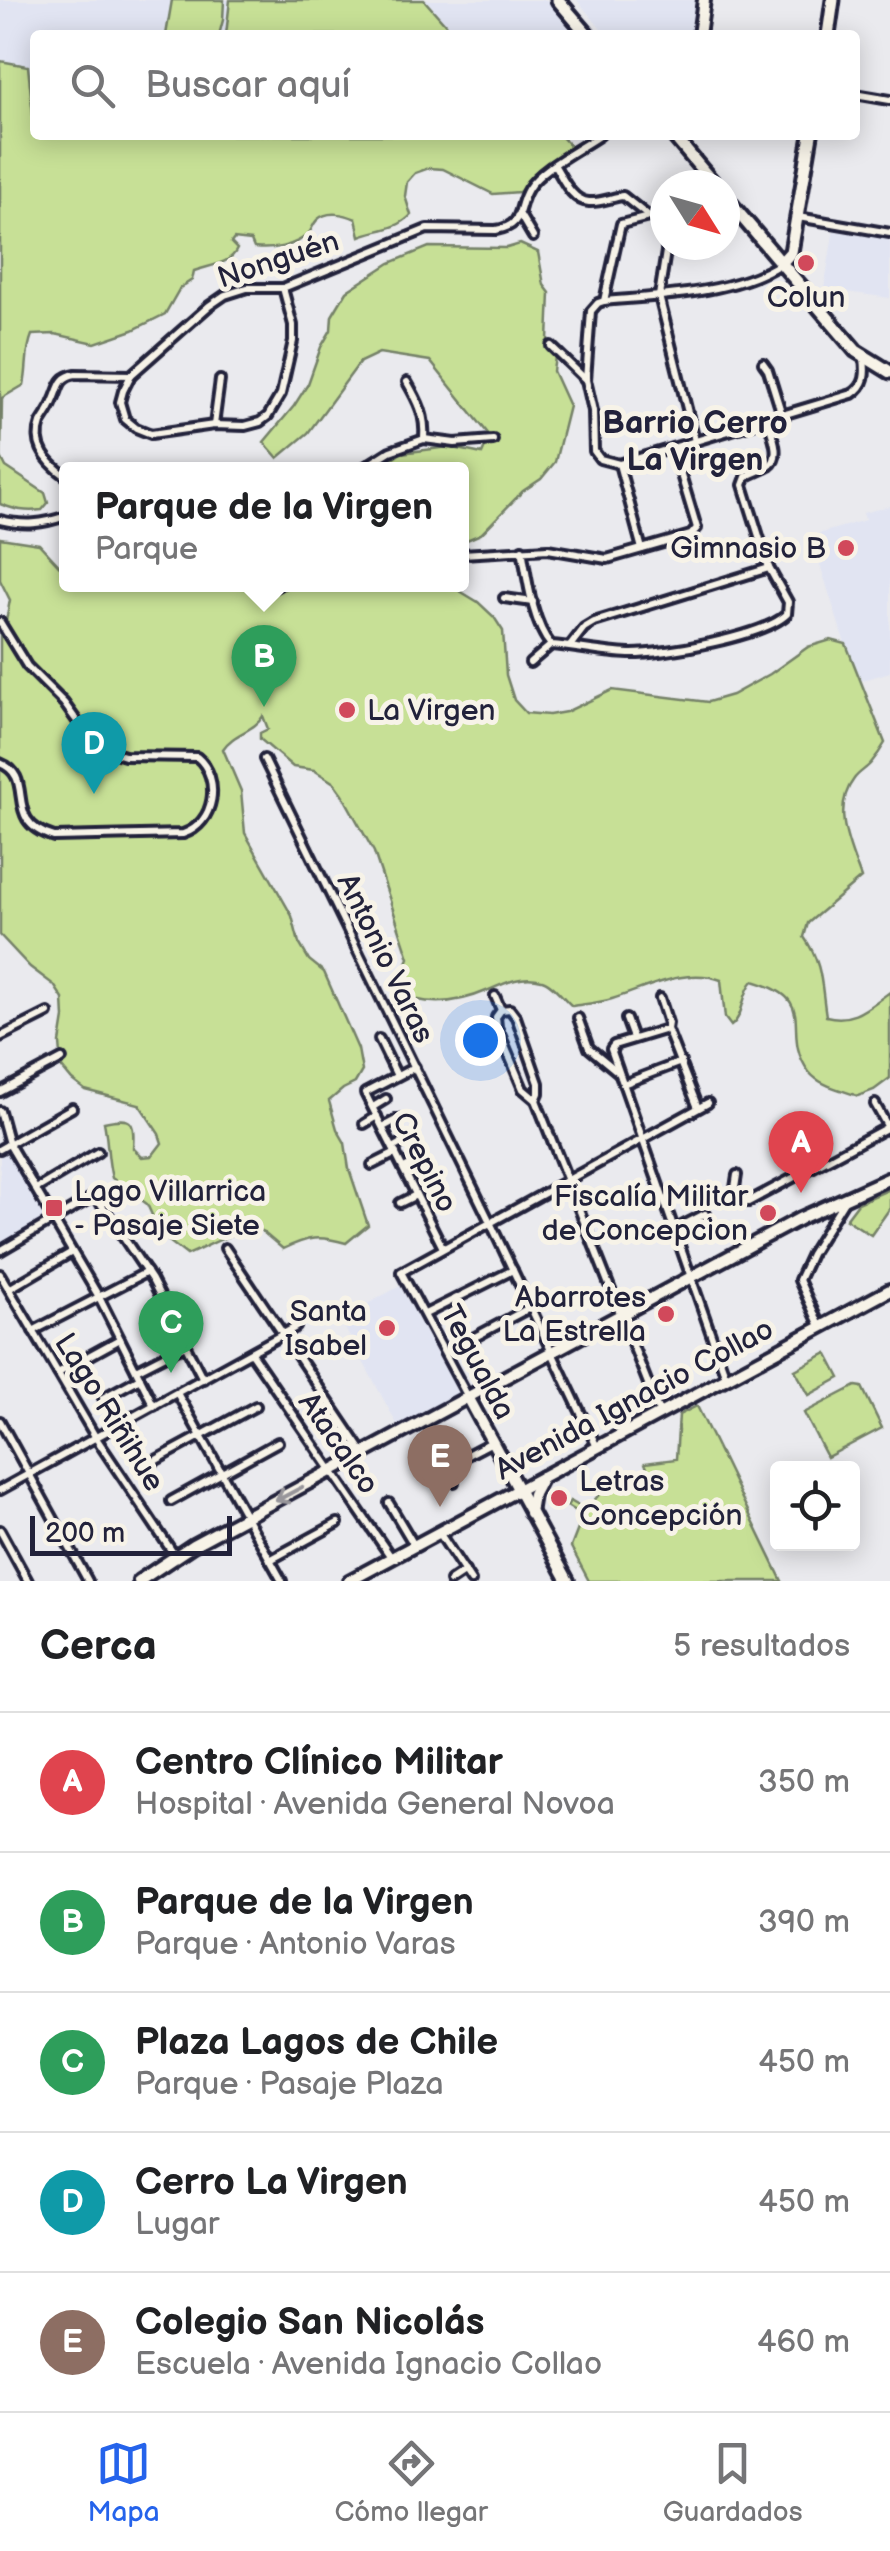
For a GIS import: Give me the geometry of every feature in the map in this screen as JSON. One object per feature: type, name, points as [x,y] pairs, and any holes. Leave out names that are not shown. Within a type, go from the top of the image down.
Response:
[{"type":"main road","points":[[558,0],[584,30]]},
{"type":"main road","points":[[699,30],[704,0]]},
{"type":"main road","points":[[829,30],[834,0]]},
{"type":"main road","points":[[676,140],[701,170]]},
{"type":"main road","points":[[782,263],[791,252],[810,140]]},
{"type":"main road","points":[[740,214],[850,344],[864,356],[888,365]]},
{"type":"main road","points":[[139,1581],[246,1517],[812,1212],[887,1183]]},
{"type":"main road","name":"Avenida Ignacio Collao","points":[[349,1581],[890,1290]]},
{"type":"main road","name":"Tegualda","points":[[468,1397],[568,1581]]},
{"type":"main road","points":[[530,1514],[542,1477]]},
{"type":"street","points":[[860,95],[890,100]]},
{"type":"street","points":[[533,237],[520,214],[529,186],[593,140]]},
{"type":"street","points":[[555,166],[580,199],[590,202],[624,196],[649,216]]},
{"type":"street","name":"Nonguén","points":[[131,375],[225,295],[248,288],[283,288],[427,229],[501,229],[514,223],[520,214]]},
{"type":"street","points":[[604,301],[620,224],[649,216]]},
{"type":"street","points":[[798,217],[890,232]]},
{"type":"street","points":[[664,260],[658,296],[696,441]]},
{"type":"street","points":[[782,263],[742,282],[604,301],[590,311],[586,380],[593,410],[595,454],[619,464],[855,392],[866,378],[864,356]]},
{"type":"street","points":[[59,470],[46,459],[39,442],[40,426],[61,380],[68,376],[131,375],[123,391],[121,408],[125,419],[152,434],[253,424],[268,416],[278,402],[292,350],[294,332],[283,288]]},
{"type":"street","points":[[551,346],[586,380]]},
{"type":"street","points":[[763,363],[782,415]]},
{"type":"street","points":[[214,426],[220,380]]},
{"type":"street","points":[[407,382],[421,409],[424,438]]},
{"type":"street","points":[[522,549],[533,602],[545,638],[551,644],[616,653],[651,653],[768,627],[785,617],[789,607],[769,568],[743,485],[746,477],[775,460],[767,419]]},
{"type":"street","points":[[373,462],[424,438],[455,442],[492,440]]},
{"type":"street","points":[[469,553],[548,549],[606,559],[692,535],[697,528],[673,448]]},
{"type":"street","points":[[619,464],[642,549]]},
{"type":"street","points":[[0,520],[29,525],[59,518]]},
{"type":"street","points":[[570,646],[594,622],[769,568]]},
{"type":"street","points":[[504,598],[533,602]]},
{"type":"street","points":[[0,622],[28,666],[89,738],[105,750],[126,756],[197,757],[204,763],[212,789],[208,814],[202,825],[183,834],[54,837],[29,823],[22,810],[18,778],[0,762]]},
{"type":"street","points":[[530,663],[551,644]]},
{"type":"street","name":"Antonio Varas","points":[[264,758],[597,1447]]},
{"type":"street","points":[[494,996],[501,1010]]},
{"type":"street","points":[[660,998],[667,1028],[698,1108]]},
{"type":"street","points":[[501,1010],[510,1010],[516,1017],[540,1086],[536,1100]]},
{"type":"street","points":[[501,1010],[496,1018],[497,1027],[523,1089],[536,1100],[660,1414]]},
{"type":"street","points":[[0,1036],[48,1014]]},
{"type":"street","points":[[578,1018],[591,1049],[618,1072]]},
{"type":"street","points":[[626,1019],[633,1038]]},
{"type":"street","points":[[667,1028],[612,1046],[727,1378]]},
{"type":"street","points":[[379,1039],[397,1076]]},
{"type":"street","points":[[0,1092],[62,1059]]},
{"type":"street","points":[[623,1084],[681,1062]]},
{"type":"street","name":"Crepino","points":[[414,1067],[365,1093],[443,1248]]},
{"type":"street","points":[[372,1107],[386,1099]]},
{"type":"street","points":[[443,1248],[708,1103]]},
{"type":"street","points":[[737,1175],[736,1194],[748,1202],[889,1129],[874,1104]]},
{"type":"street","points":[[0,1149],[72,1108]]},
{"type":"street","points":[[0,1111],[9,1144],[98,1297],[154,1406]]},
{"type":"street","points":[[364,1124],[378,1116]]},
{"type":"street","points":[[383,1127],[398,1119]]},
{"type":"street","points":[[372,1165],[409,1139]]},
{"type":"street","points":[[36,1189],[98,1152]]},
{"type":"street","points":[[404,1168],[418,1160]]},
{"type":"street","points":[[400,1203],[416,1194]]},
{"type":"street","points":[[820,1328],[799,1280],[848,1196]]},
{"type":"street","points":[[0,1251],[95,1197],[147,1272],[203,1379]]},
{"type":"street","points":[[812,1212],[826,1230]]},
{"type":"street","points":[[674,1230],[705,1214]]},
{"type":"street","points":[[224,1248],[364,1454]]},
{"type":"street","name":"Tegualda","points":[[443,1248],[401,1272],[468,1397]]},
{"type":"street","points":[[9,1289],[72,1252]]},
{"type":"street","points":[[424,1315],[513,1270]]},
{"type":"street","points":[[33,1331],[147,1272]]},
{"type":"street","name":"Lago Riñihue","points":[[0,1274],[96,1438],[175,1556]]},
{"type":"street","points":[[445,1353],[531,1307]]},
{"type":"street","points":[[0,1490],[296,1327]]},
{"type":"street","points":[[58,1373],[120,1339]]},
{"type":"street","points":[[104,1398],[185,1345]]},
{"type":"street","name":"Atacalco","points":[[250,1353],[391,1558]]},
{"type":"street","points":[[147,1391],[166,1400]]},
{"type":"street","points":[[178,1393],[282,1581]]},
{"type":"street","points":[[148,1465],[256,1406]]},
{"type":"street","points":[[0,1420],[88,1581]]},
{"type":"street","points":[[171,1502],[278,1442]]},
{"type":"street","points":[[446,1466],[492,1442]]},
{"type":"street","points":[[437,1450],[454,1482]]},
{"type":"street","points":[[389,1502],[414,1546]]},
{"type":"street","points":[[270,1560],[338,1522]]},
{"type":"street","points":[[0,1530],[28,1581]]},
{"type":"street","points":[[439,1532],[471,1581]]},
{"type":"street","points":[[450,1581],[465,1571]]},
{"type":"shaded area","points":[[0,0],[230,0],[227,30],[30,30],[30,84],[28,66],[0,61]]},
{"type":"shaded area","points":[[424,0],[547,0],[573,30],[451,30]]},
{"type":"shaded area","points":[[577,0],[700,0],[695,30],[602,30]]},
{"type":"shaded area","points":[[834,228],[890,237],[890,298],[824,289]]},
{"type":"shaded area","points":[[890,506],[890,672],[857,682],[811,536],[865,520],[863,513]]},
{"type":"shaded area","points":[[7,1151],[47,1219],[0,1246],[0,1156]]},
{"type":"shaded area","points":[[400,1286],[458,1393],[398,1426],[340,1319]]},
{"type":"green space","points":[[172,0],[224,0],[220,30],[167,30]]},
{"type":"green space","points":[[230,0],[424,0],[451,30],[227,30]]},
{"type":"green space","points":[[0,61],[28,66],[30,140],[565,140],[571,147],[519,192],[493,194],[443,169],[415,173],[407,182],[405,196],[411,215],[393,226],[360,236],[356,219],[331,214],[317,220],[303,238],[283,247],[254,248],[251,241],[234,239],[234,254],[194,271],[192,280],[180,288],[165,314],[133,330],[95,343],[55,334],[32,335],[24,385],[2,398],[1,457],[6,467],[45,493],[48,503],[42,510],[31,511],[0,504]]},
{"type":"green space","points":[[520,244],[538,252],[544,285],[550,293],[548,340],[555,357],[553,371],[569,406],[555,462],[481,534],[469,539],[469,462],[388,462],[401,453],[449,447],[482,454],[490,436],[430,361],[379,353],[360,362],[308,433],[278,458],[264,442],[308,384],[331,330],[332,316],[347,291],[390,263],[429,247],[507,248]]},
{"type":"green space","points":[[0,538],[39,544],[59,565],[59,592],[263,592],[269,596],[276,592],[462,592],[494,617],[503,631],[506,675],[514,700],[526,713],[549,715],[566,712],[612,690],[708,702],[732,695],[808,647],[831,640],[846,644],[885,743],[854,779],[844,803],[845,828],[861,878],[808,923],[804,937],[818,966],[826,1016],[853,1015],[890,992],[890,1078],[858,1096],[819,1081],[801,1057],[796,1018],[787,998],[753,981],[731,1026],[725,1018],[721,980],[708,976],[680,977],[607,1000],[572,1006],[550,984],[528,978],[443,1002],[419,1000],[397,992],[409,958],[374,852],[334,783],[314,770],[293,767],[260,739],[260,733],[268,729],[263,716],[223,749],[241,791],[245,833],[292,916],[299,943],[309,960],[324,972],[358,1049],[362,1071],[355,1083],[329,1101],[368,1225],[346,1243],[314,1238],[283,1249],[257,1227],[187,1255],[161,1235],[147,1204],[112,1178],[104,1122],[130,1122],[133,1148],[142,1157],[152,1156],[162,1143],[159,1134],[139,1104],[85,1090],[62,1068],[63,999],[54,985],[30,967],[0,935],[0,622],[6,621],[10,600],[0,580]]},
{"type":"green space","points":[[890,1189],[890,1208],[871,1235],[846,1219],[858,1203]]},
{"type":"green space","points":[[827,1353],[840,1378],[809,1395],[795,1370]]},
{"type":"green space","points":[[856,1386],[862,1387],[882,1428],[827,1457],[804,1413]]},
{"type":"green space","points":[[697,1406],[782,1581],[589,1581],[571,1547],[583,1516],[567,1506],[570,1501],[586,1510],[603,1490],[606,1494],[647,1468],[645,1463],[676,1459],[679,1415]]},
{"type":"place","name":"Colun","points":[[806,263]]},
{"type":"place","name":"Gimnasio B","points":[[846,548]]},
{"type":"place","name":"Parque de la Virgen","points":[[264,707]]},
{"type":"place","name":"La Virgen","points":[[347,710]]},
{"type":"place","name":"Cerro La Virgen","points":[[94,794]]},
{"type":"place","name":"Centro Clínico Militar","points":[[801,1193]]},
{"type":"place","name":"Lago Villarrica - Pasaje Siete","points":[[54,1208]]},
{"type":"place","name":"Fiscalía Militar de Concepcion","points":[[768,1213]]},
{"type":"place","name":"Abarrotes La Estrella","points":[[666,1314]]},
{"type":"place","name":"Santa Isabel","points":[[387,1328]]},
{"type":"place","name":"Plaza Lagos de Chile","points":[[171,1373]]},
{"type":"place","name":"Letras Concepción","points":[[559,1498]]},
{"type":"place","name":"Colegio San Nicolás","points":[[440,1507]]},
{"type":"district","name":"Barrio Cerro La Virgen","points":[[695,440]]}]
